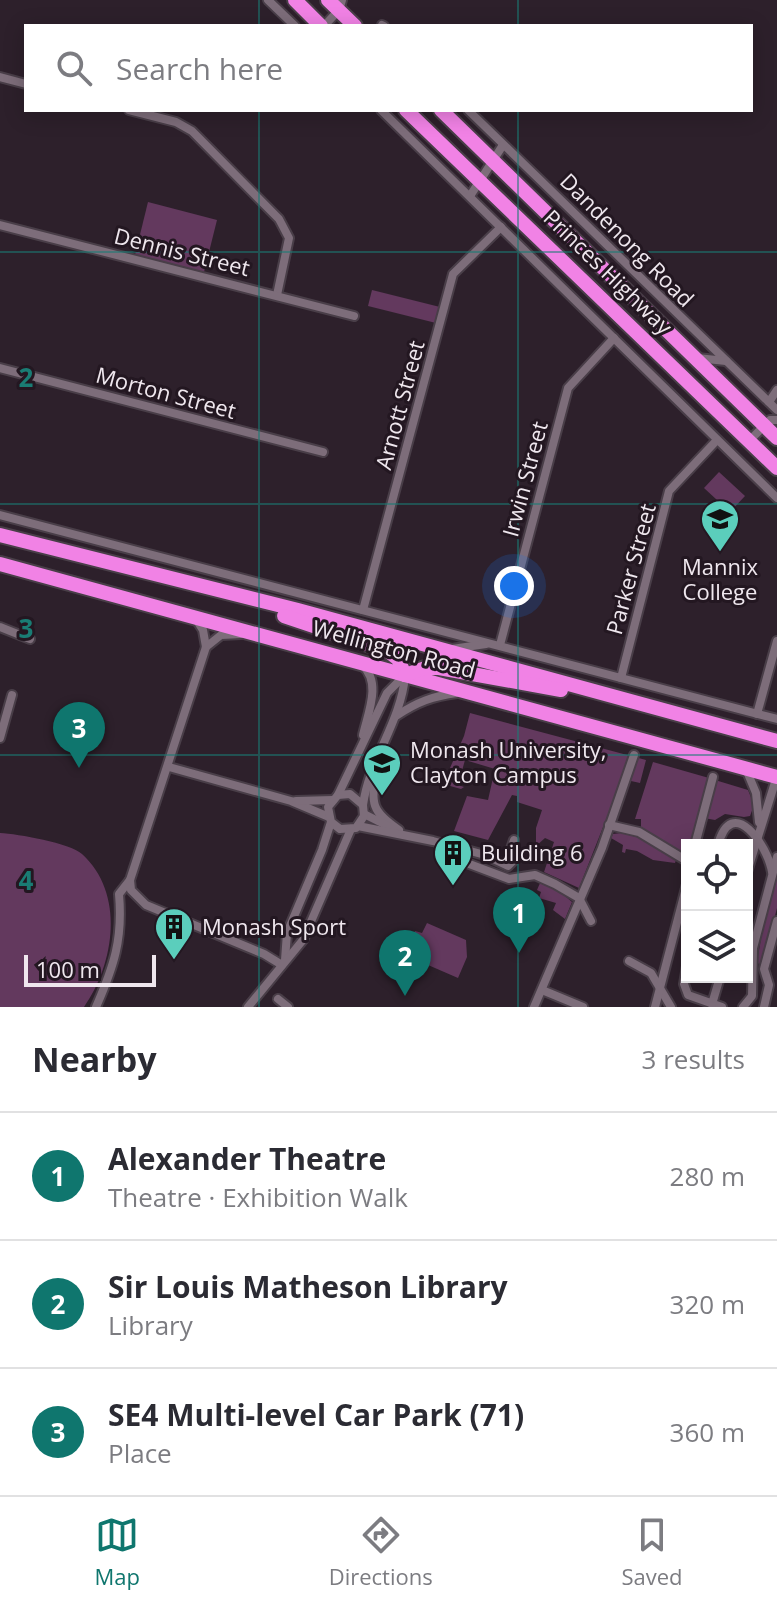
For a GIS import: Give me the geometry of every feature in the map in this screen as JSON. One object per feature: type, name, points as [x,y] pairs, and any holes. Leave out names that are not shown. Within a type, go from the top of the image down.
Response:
[{"type":"highway","points":[[295,0],[321,24]]},
{"type":"highway","points":[[336,3],[353,24]]},
{"type":"highway","name":"Princes Highway","points":[[408,112],[777,468]]},
{"type":"highway","name":"Princes Highway","points":[[443,112],[696,358],[770,422],[777,438]]},
{"type":"highway","name":"Wellington Road","points":[[0,535],[298,610],[777,741]]},
{"type":"highway","name":"Wellington Road","points":[[0,564],[777,776]]},
{"type":"highway","points":[[193,585],[379,647],[398,659],[405,675],[425,668],[439,668],[487,679],[610,697]]},
{"type":"street","points":[[268,0],[293,24]]},
{"type":"street","points":[[324,24],[336,3]]},
{"type":"street","points":[[0,77],[24,83]]},
{"type":"street","points":[[137,112],[176,122],[192,131],[279,219],[289,238],[277,295]]},
{"type":"street","points":[[383,112],[777,498]]},
{"type":"street","name":"Dandenong Road","points":[[470,112],[777,410]]},
{"type":"street","points":[[470,196],[503,145]]},
{"type":"street","name":"Dennis Street","points":[[0,225],[354,316]]},
{"type":"street","name":"Arnott Street","points":[[363,610],[453,274],[501,227]]},
{"type":"street","name":"Irwin Street","points":[[495,644],[568,388],[614,338]]},
{"type":"street","points":[[696,358],[726,361]]},
{"type":"street","name":"Morton Street","points":[[0,368],[323,452]]},
{"type":"street","points":[[769,402],[777,390]]},
{"type":"street","points":[[749,441],[770,422]]},
{"type":"street","name":"Parker Street","points":[[621,678],[669,491],[717,440]]},
{"type":"street","points":[[0,515],[777,719]]},
{"type":"street","points":[[284,589],[298,610]]},
{"type":"street","points":[[96,1007],[113,964],[122,925],[119,894],[130,880],[148,830],[206,647],[203,630],[194,617]]},
{"type":"street","points":[[0,627],[30,639]]},
{"type":"street","points":[[206,647],[221,635],[252,634]]},
{"type":"street","points":[[757,714],[777,641]]},
{"type":"street","points":[[447,650],[495,644]]},
{"type":"street","points":[[359,663],[369,671],[374,685],[360,751]]},
{"type":"street","points":[[248,1007],[303,940],[364,810],[367,782],[403,698],[405,675]]},
{"type":"street","points":[[283,962],[287,933],[322,850],[330,820],[328,807],[360,751],[387,693],[405,675]]},
{"type":"street","points":[[395,717],[434,696],[466,692]]},
{"type":"street","points":[[0,738],[12,695]]},
{"type":"street","points":[[534,1007],[609,825],[634,755]]},
{"type":"street","points":[[377,762],[372,796],[374,807],[379,815],[403,833]]},
{"type":"street","points":[[169,767],[291,801],[330,820],[340,829],[403,833],[485,855],[508,866],[513,861],[510,852],[514,840]]},
{"type":"street","points":[[746,769],[756,795],[759,826]]},
{"type":"street","points":[[753,849],[777,776]]},
{"type":"street","points":[[697,839],[713,777]]},
{"type":"street","points":[[291,801],[355,796],[364,810],[403,833]]},
{"type":"street","points":[[720,839],[724,830],[733,824],[748,827],[768,855],[772,873]]},
{"type":"street","points":[[609,825],[639,832],[681,857]]},
{"type":"street","points":[[743,1007],[752,994],[753,948],[777,857]]},
{"type":"street","points":[[456,859],[509,879],[535,875],[579,898],[591,921]]},
{"type":"street","points":[[130,880],[131,890],[146,905],[283,962]]},
{"type":"street","points":[[304,889],[322,897]]},
{"type":"street","points":[[658,1006],[681,908]]},
{"type":"street","points":[[764,1007],[769,985],[764,969],[777,921]]},
{"type":"street","points":[[629,961],[651,973],[672,1007]]},
{"type":"street","points":[[684,983],[686,993],[693,999],[717,1006],[719,983]]},
{"type":"street","points":[[542,990],[583,1007]]},
{"type":"street","points":[[672,1007],[678,997]]},
{"type":"street","points":[[278,999],[288,1007]]},
{"type":"shaded area","points":[[148,202],[217,220],[203,276],[134,259]]},
{"type":"shaded area","points":[[372,290],[440,307],[436,323],[368,306]]},
{"type":"shaded area","points":[[719,472],[745,496],[730,512],[704,488]]},
{"type":"shaded area","points":[[470,713],[646,760],[640,783],[622,779],[579,888],[544,872],[554,842],[545,838],[536,846],[536,828],[542,810],[517,802],[517,796],[512,795],[488,840],[454,831],[467,796],[488,800],[495,769],[465,760],[458,785],[464,787],[461,789],[443,784],[464,736]]},
{"type":"shaded area","points":[[653,762],[709,778],[694,839],[681,839],[681,853],[641,830],[641,819],[635,819]]},
{"type":"shaded area","points":[[715,780],[748,790],[754,805],[750,816],[725,814],[715,820],[704,818]]},
{"type":"shaded area","points":[[0,833],[43,840],[76,850],[96,870],[105,888],[110,908],[108,950],[95,989],[84,1007],[0,1007]]},
{"type":"shaded area","points":[[613,834],[644,839],[676,860],[675,863],[653,860],[637,851],[626,849],[625,853],[622,852],[623,845],[611,838]]},
{"type":"shaded area","points":[[777,875],[777,908],[763,965],[757,963]]},
{"type":"shaded area","points":[[540,883],[559,891],[572,902],[565,919],[553,910],[556,903],[539,898],[541,892],[537,890]]},
{"type":"shaded area","points":[[427,923],[466,940],[467,957],[458,978],[405,955],[415,931],[422,933]]},
{"type":"place","name":"Mannix College","points":[[720,553]]},
{"type":"place","name":"SE4 Multi-level Car Park (71)","points":[[79,768]]},
{"type":"place","name":"Monash University, Clayton Campus","points":[[382,797]]},
{"type":"place","name":"Building 6","points":[[453,887]]},
{"type":"place","name":"Alexander Theatre","points":[[519,953]]},
{"type":"place","name":"Monash Sport","points":[[174,961]]},
{"type":"place","name":"Sir Louis Matheson Library","points":[[405,996]]}]
